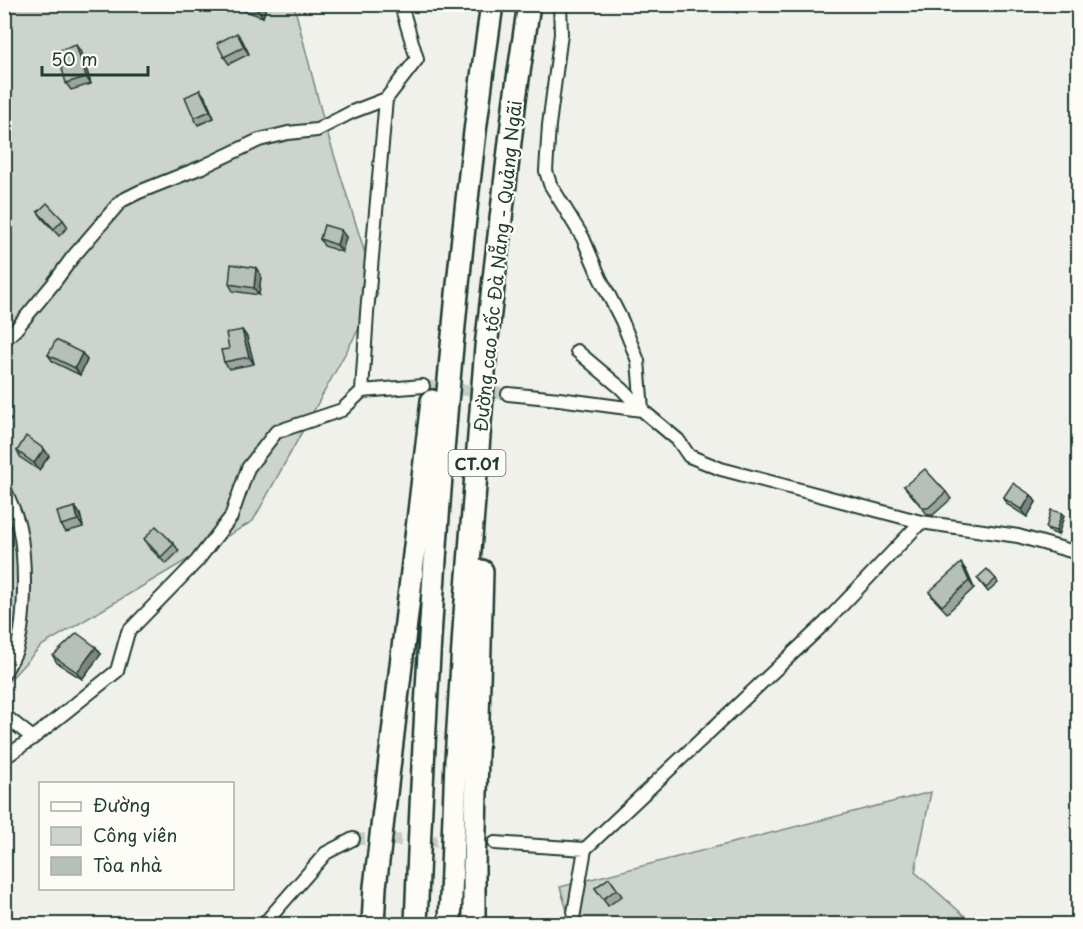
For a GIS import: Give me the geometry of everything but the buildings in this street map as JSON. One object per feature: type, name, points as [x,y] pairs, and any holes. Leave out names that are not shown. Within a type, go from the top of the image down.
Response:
[{"type":"highway","name":"Đường cao tốc Đà Nẵng - Quảng Ngãi","points":[[416,924],[423,737],[441,459],[455,306],[492,4]]},
{"type":"highway","name":"Đường cao tốc Đà Nẵng - Quảng Ngãi","points":[[450,924],[456,760],[486,347],[515,99],[529,4]]},
{"type":"highway","points":[[373,924],[375,887],[438,353],[479,98]]},
{"type":"highway","points":[[474,924],[486,347]]},
{"type":"street","points":[[4,340],[31,311],[72,258],[121,201],[259,140],[288,133],[317,130],[352,112],[386,99],[417,59],[403,4]]},
{"type":"street","points":[[560,4],[561,34],[549,125],[546,171],[550,184],[583,238],[638,360],[642,410]]},
{"type":"street","points":[[362,391],[386,99]]},
{"type":"street","points":[[576,351],[678,440],[689,456],[721,469],[921,522],[1018,536],[1078,553]]},
{"type":"street","points":[[4,758],[33,738],[117,671],[128,632],[196,561],[231,517],[248,468],[276,432],[342,410],[362,391],[423,386]]},
{"type":"street","points":[[508,394],[642,410]]},
{"type":"street","points":[[4,488],[19,528],[24,597],[17,648],[4,674]]},
{"type":"street","points":[[572,924],[585,849],[826,622],[921,522]]},
{"type":"street","points":[[4,715],[33,738]]},
{"type":"street","points":[[264,924],[326,853],[353,840]]},
{"type":"street","points":[[495,843],[585,849]]},
{"type":"green space","points":[[5,5],[294,5],[325,126],[378,294],[253,521],[41,646],[5,685]]},
{"type":"green space","points":[[931,792],[915,872],[968,919],[963,924],[571,924],[560,887]]},
{"type":"tunnel","points":[[423,386],[508,394]]},
{"type":"tunnel","points":[[353,839],[495,843]]}]
